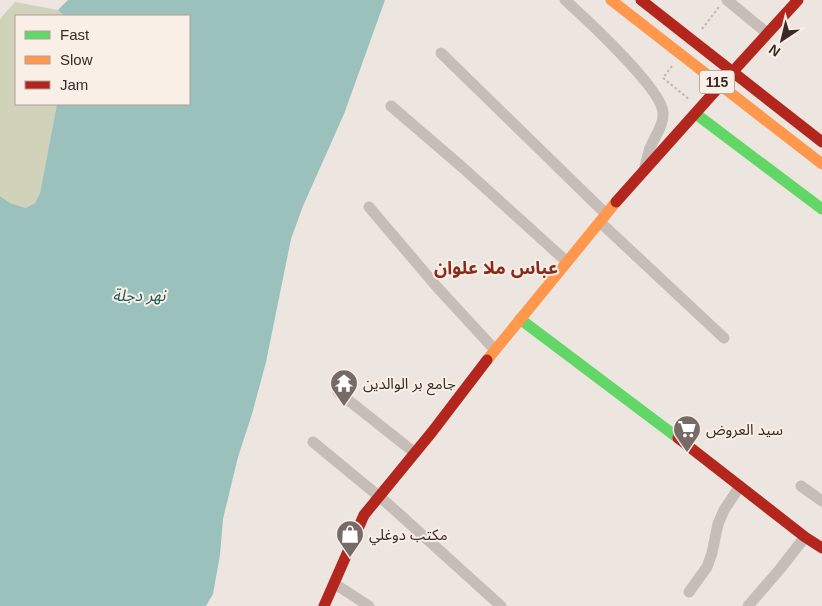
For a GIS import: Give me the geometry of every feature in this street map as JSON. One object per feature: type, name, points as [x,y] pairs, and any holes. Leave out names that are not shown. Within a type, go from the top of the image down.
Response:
[{"type":"main road","name":"115","points":[[611,0],[822,164]]},
{"type":"main road","name":"115","points":[[641,0],[822,142]]},
{"type":"main road","points":[[737,67],[798,0]]},
{"type":"main road","points":[[325,606],[364,515],[603,218],[645,168],[717,89]]},
{"type":"main road","points":[[698,111],[822,210]]},
{"type":"main road","points":[[520,319],[822,548]]},
{"type":"street","points":[[565,0],[595,26],[651,87],[660,100],[663,111],[662,121],[649,150],[645,168]]},
{"type":"street","points":[[727,0],[767,33]]},
{"type":"street","points":[[440,53],[724,338]]},
{"type":"street","points":[[391,106],[567,262]]},
{"type":"street","points":[[369,207],[437,287],[495,350]]},
{"type":"street","points":[[338,392],[415,453]]},
{"type":"street","points":[[313,442],[387,503],[501,606]]},
{"type":"street","points":[[689,592],[707,566],[712,553],[718,524],[724,510],[740,486]]},
{"type":"street","points":[[801,486],[822,501]]},
{"type":"street","points":[[748,606],[805,536]]},
{"type":"street","points":[[335,584],[369,606]]},
{"type":"path","points":[[702,29],[714,14]]},
{"type":"path","points":[[672,66],[662,78],[698,111]]},
{"type":"green space","points":[[68,0],[76,15],[15,15],[15,105],[57,105],[40,193],[35,203],[26,208],[10,203],[0,196],[0,19],[15,2],[58,10]]},
{"type":"water","name":"نهر دجلة","points":[[68,0],[385,0],[344,114],[303,206],[291,239],[266,362],[238,457],[223,519],[220,555],[213,594],[206,606],[0,606],[0,196],[10,203],[26,208],[35,203],[40,193],[57,105],[190,105],[190,15],[64,15],[58,10]]},
{"type":"traffic: fast","points":[[696,114],[822,209]]},
{"type":"traffic: fast","points":[[520,319],[678,438]]},
{"type":"traffic: slow","points":[[611,0],[822,164]]},
{"type":"traffic: slow","points":[[487,360],[616,202]]},
{"type":"traffic: jam","points":[[641,0],[822,142]]},
{"type":"traffic: jam","points":[[737,67],[798,0]]},
{"type":"traffic: jam","points":[[616,202],[717,89]]},
{"type":"traffic: jam","points":[[324,606],[364,515],[432,432],[487,360]]},
{"type":"traffic: jam","points":[[678,438],[805,537],[822,548]]},
{"type":"place","name":"جامع بر الوالدين","points":[[344,407]]},
{"type":"place","name":"سيد العروض","points":[[687,453]]},
{"type":"place","name":"مكتب دوغلي","points":[[350,558]]},
{"type":"district","name":"عباس ملا علوان","points":[[496,268]]}]
